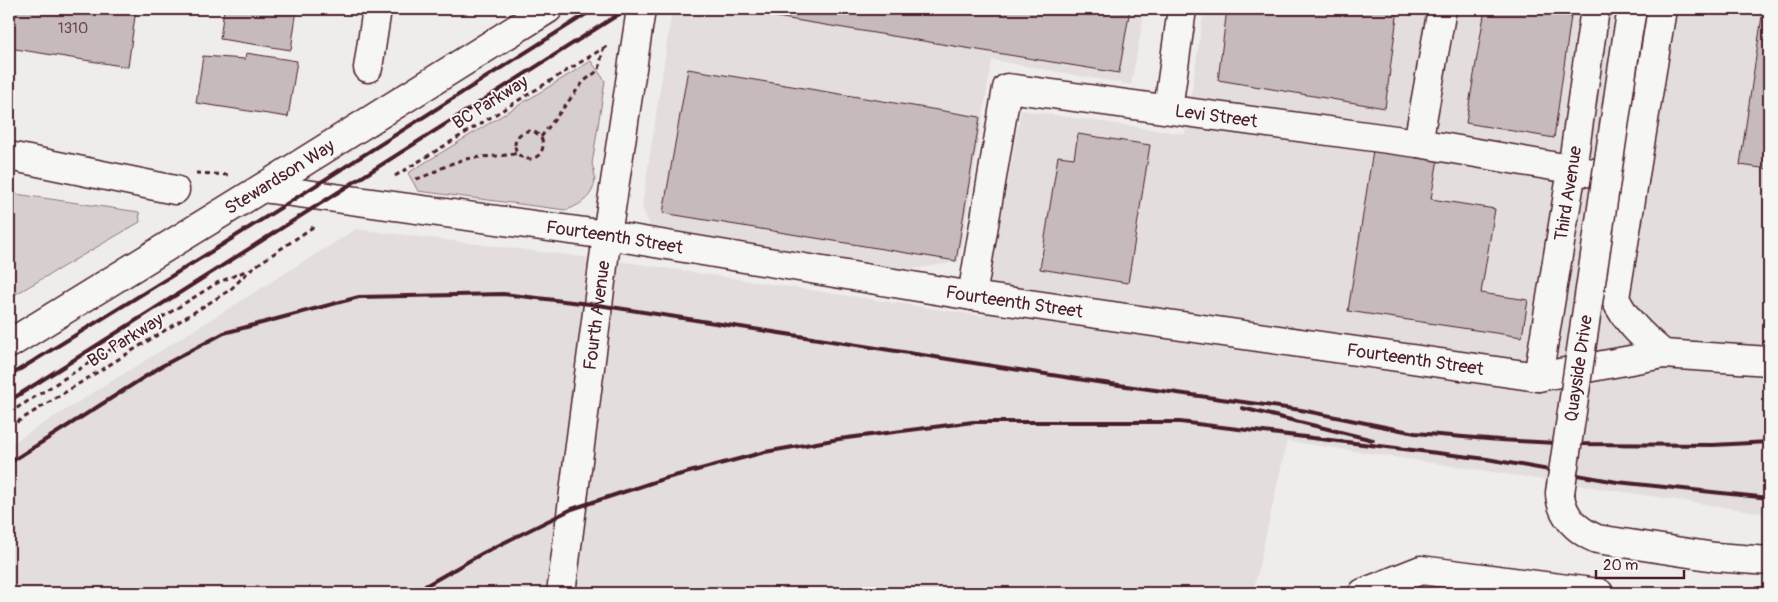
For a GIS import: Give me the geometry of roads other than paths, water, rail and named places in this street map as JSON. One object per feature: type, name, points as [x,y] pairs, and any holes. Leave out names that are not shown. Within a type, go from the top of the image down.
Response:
[{"type":"street","points":[[368,68],[378,9]]},
{"type":"street","name":"Stewardson Way","points":[[9,344],[548,9]]},
{"type":"street","name":"Fourth Avenue","points":[[561,593],[607,235],[642,9]]},
{"type":"street","points":[[1168,109],[1182,9]]},
{"type":"street","points":[[1418,143],[1442,9]]},
{"type":"street","name":"Third Avenue","points":[[1538,376],[1572,170],[1595,9]]},
{"type":"street","name":"Quayside Drive","points":[[1632,9],[1560,501],[1566,514],[1575,525],[1597,539],[1714,557],[1769,560]]},
{"type":"street","points":[[1662,9],[1616,298],[1623,314],[1635,329],[1663,354]]},
{"type":"street","name":"Levi Street","points":[[972,296],[1007,88],[1418,143],[1634,180]]},
{"type":"street","points":[[9,156],[184,182]]},
{"type":"street","name":"Fourteenth Street","points":[[268,184],[607,235],[972,296],[1538,376],[1663,354],[1769,361]]},
{"type":"street","points":[[1363,593],[1421,570],[1599,593]]},
{"type":"railway","points":[[9,376],[217,248],[594,9]]},
{"type":"railway","points":[[9,401],[627,9]]},
{"type":"railway","points":[[9,463],[162,366],[224,333],[359,297],[503,294],[598,305],[1097,382],[1301,410],[1415,433],[1576,444],[1713,445],[1769,442]]},
{"type":"railway","points":[[1242,408],[1373,440]]},
{"type":"railway","points":[[413,593],[483,553],[572,509],[663,479],[765,452],[839,439],[973,422],[1180,422],[1487,459],[1617,482],[1769,498]]}]
